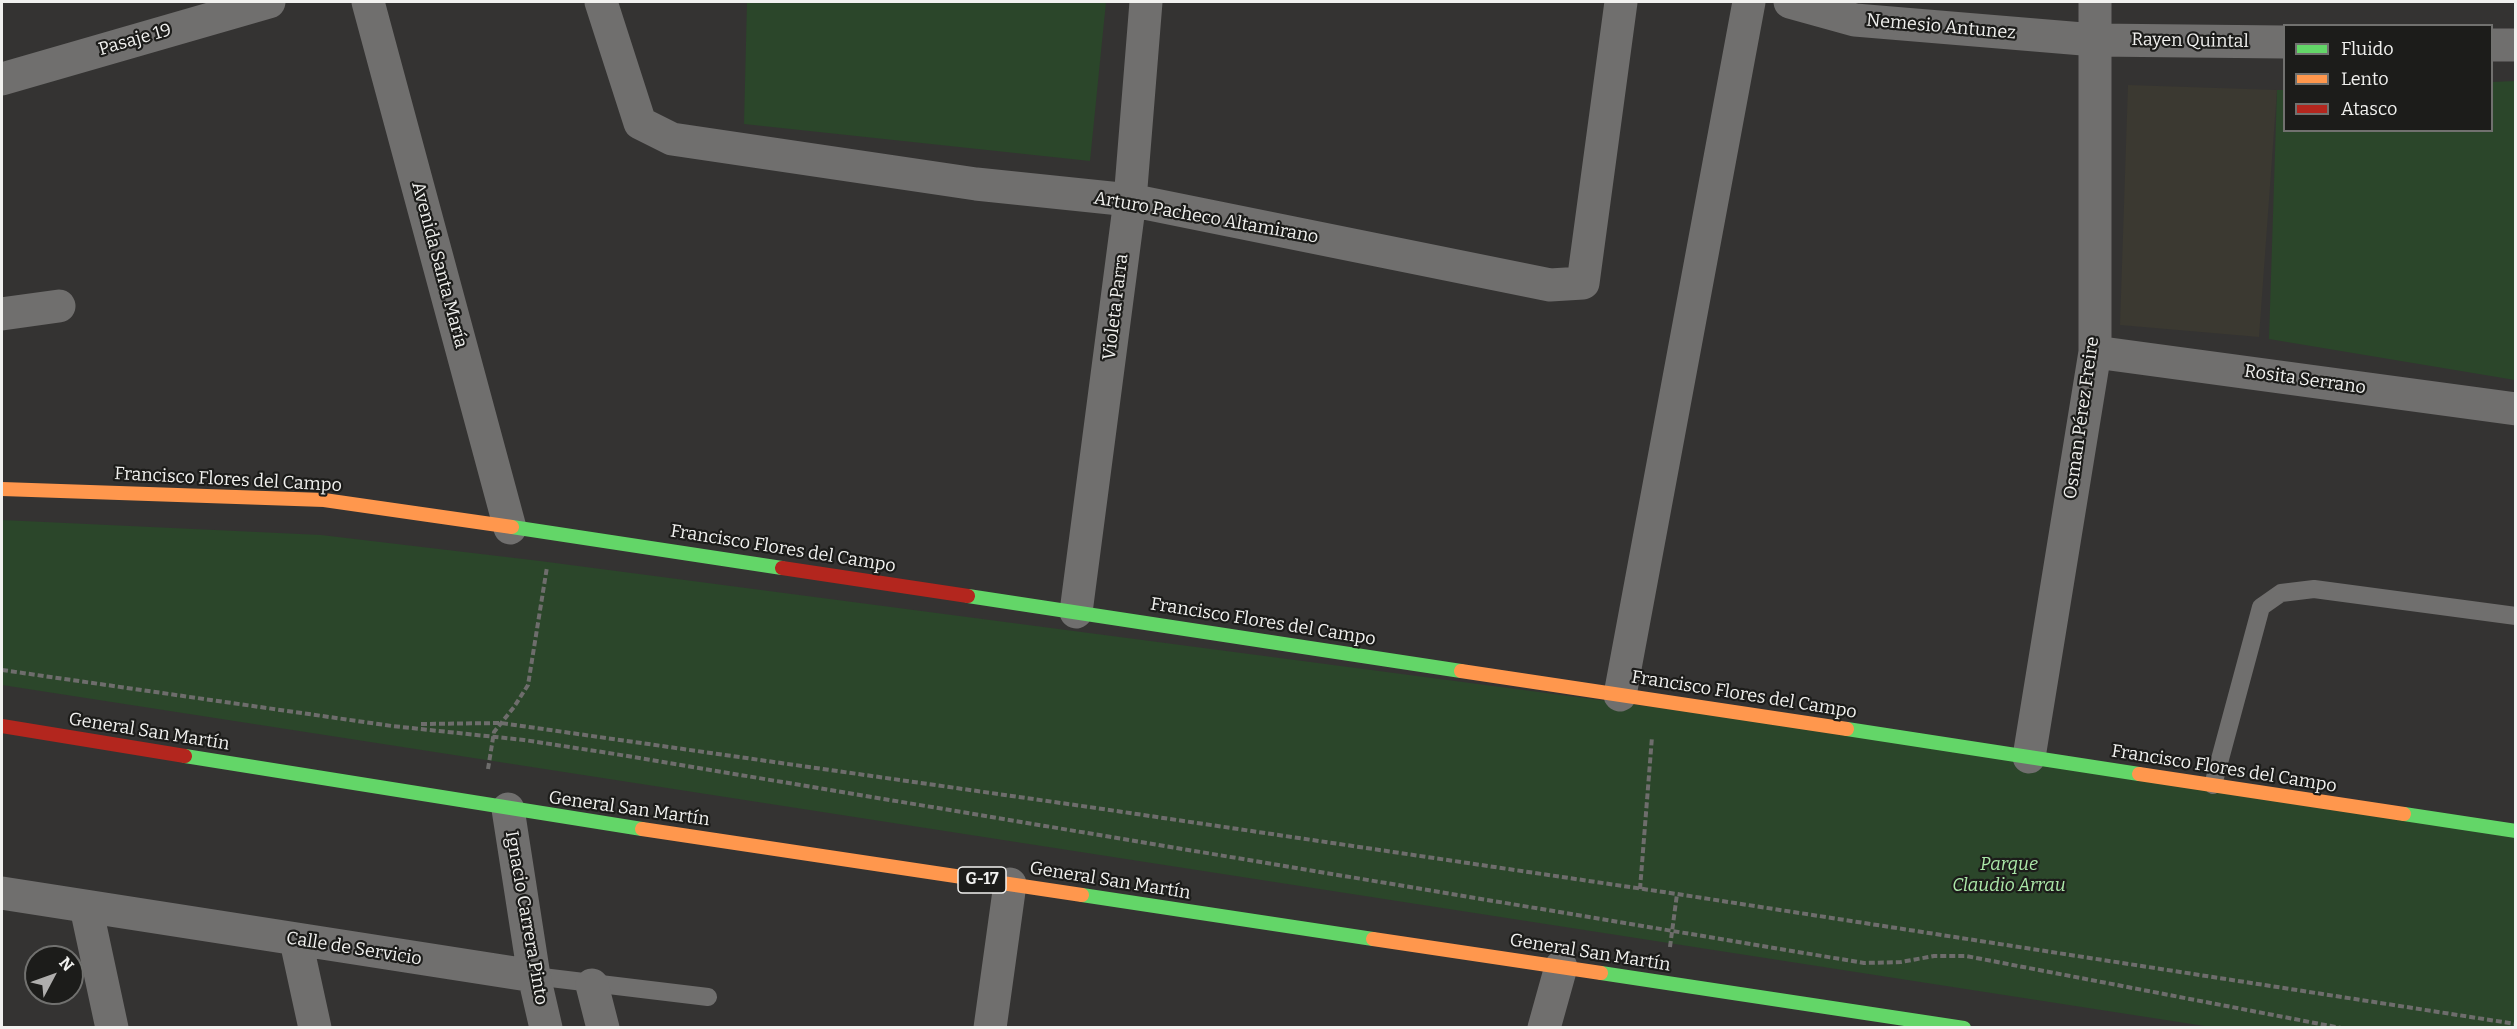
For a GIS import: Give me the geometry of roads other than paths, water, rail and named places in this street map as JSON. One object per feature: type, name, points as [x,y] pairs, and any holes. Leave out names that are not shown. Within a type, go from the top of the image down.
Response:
[{"type":"street","name":"Pasaje 19","points":[[2,79],[269,2]]},
{"type":"street","name":"Avenida Santa María","points":[[368,2],[510,528]]},
{"type":"street","name":"Arturo Pacheco Altamirano","points":[[601,2],[640,123],[672,139],[976,184],[1130,200],[1550,285],[1583,282],[1621,2]]},
{"type":"street","name":"Violeta Parra","points":[[1076,612],[1130,200],[1146,2]]},
{"type":"street","points":[[1620,695],[1749,2]]},
{"type":"street","name":"Nemesio Antunez","points":[[1790,2],[2096,40]]},
{"type":"street","name":"Osman Pérez Freire","points":[[2029,757],[2095,352],[2095,2]]},
{"type":"street","name":"Rayen Quintal","points":[[2096,40],[2283,42]]},
{"type":"street","points":[[2493,45],[2516,45]]},
{"type":"street","points":[[2,314],[60,306]]},
{"type":"street","name":"Rosita Serrano","points":[[2095,352],[2516,409]]},
{"type":"street","name":"Francisco Flores del Campo","points":[[2,489],[324,500],[2516,831]]},
{"type":"street","name":"General San Martín","points":[[2,726],[495,807],[1964,1028]]},
{"type":"street","name":"Ignacio Carrera Pinto","points":[[495,807],[546,1028]]},
{"type":"street","points":[[990,1028],[1010,884]]},
{"type":"street","name":"Calle de Servicio","points":[[2,893],[534,976]]},
{"type":"street","points":[[87,907],[112,1028]]},
{"type":"street","points":[[296,940],[315,1028]]},
{"type":"street","points":[[1544,1028],[1561,967]]},
{"type":"street","points":[[592,985],[603,1028]]},
{"type":"lane","points":[[2213,785],[2261,607],[2281,593],[2314,589],[2516,616]]},
{"type":"lane","name":"Calle de Servicio","points":[[534,976],[592,985],[708,997]]},
{"type":"park label","name":"Parque Claudio Arrau","points":[[2009,875]]}]
